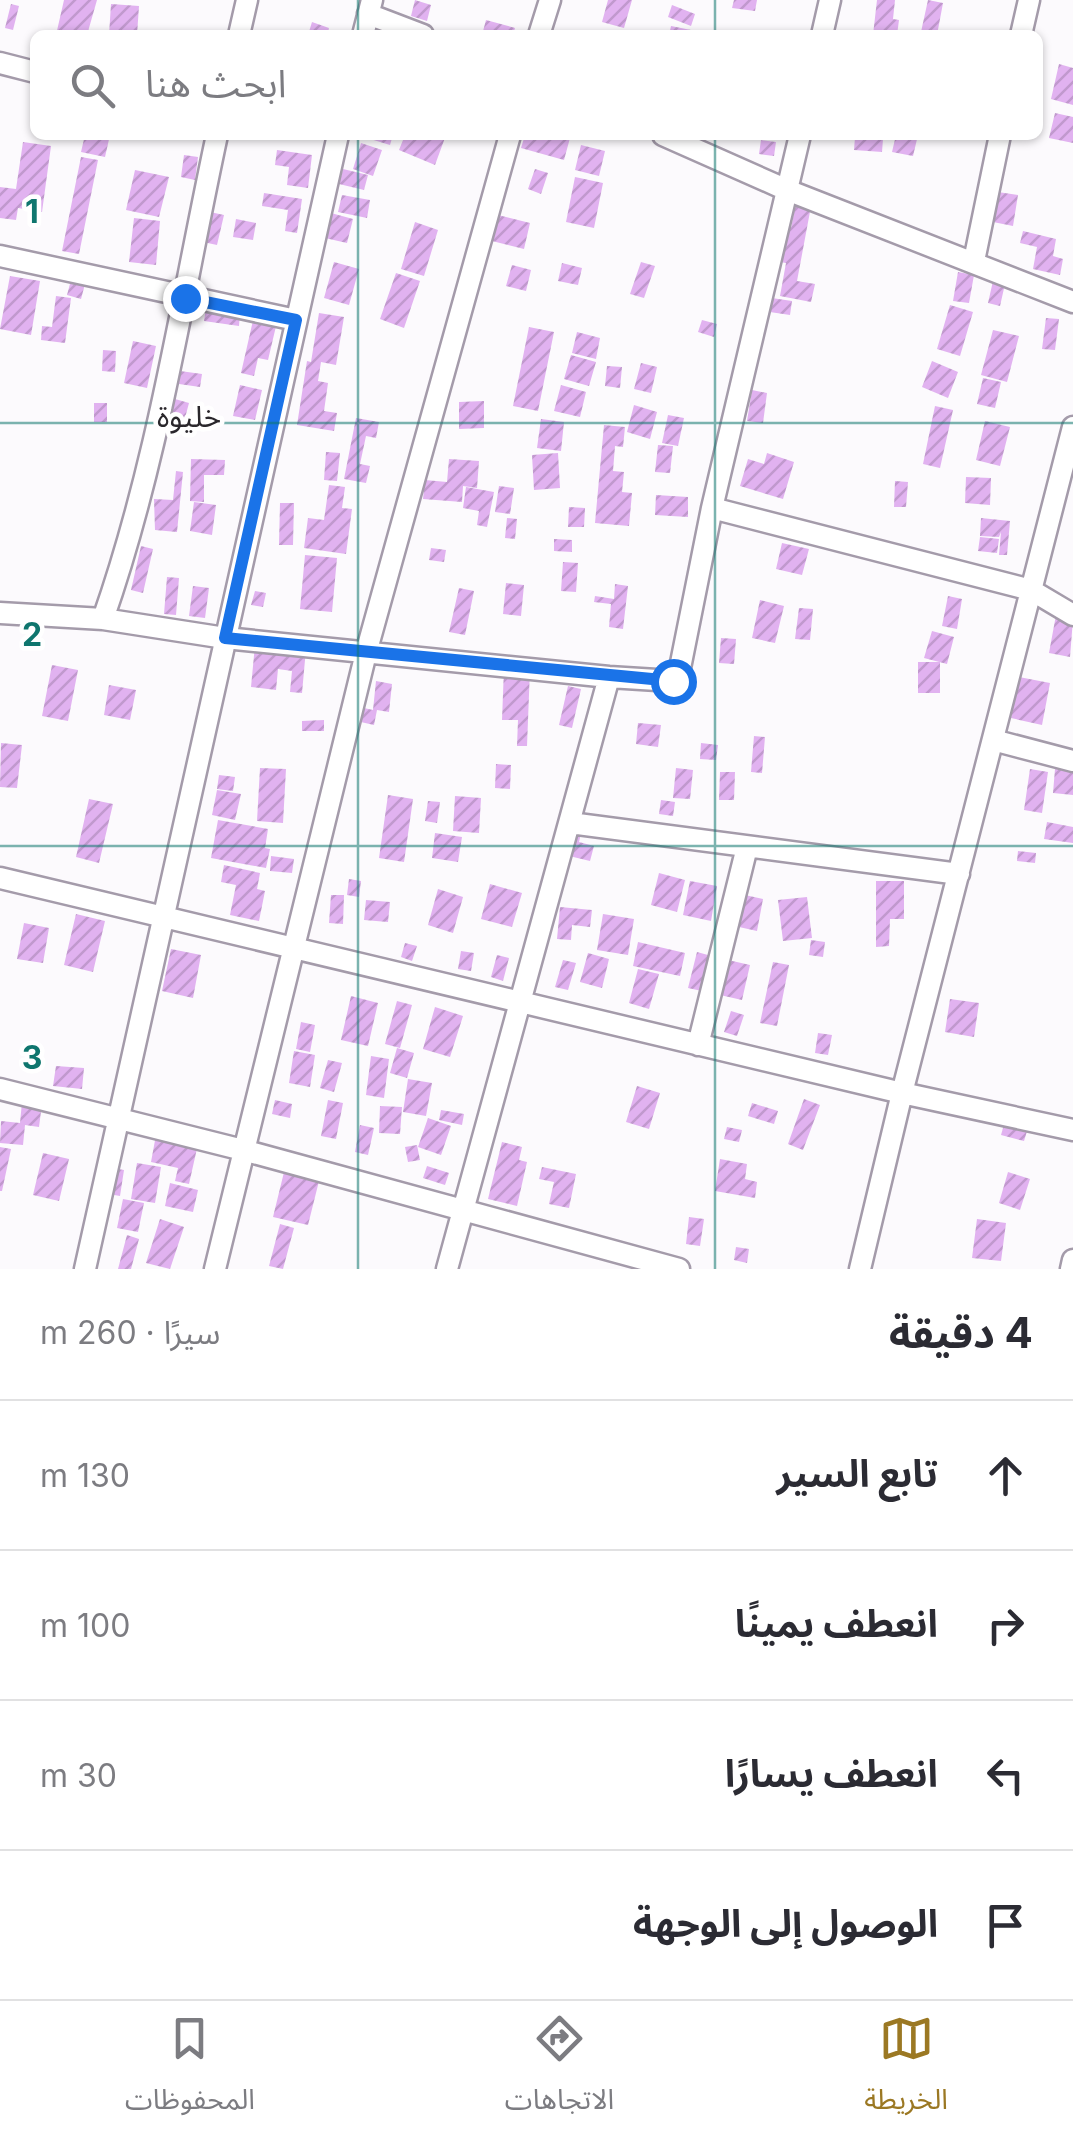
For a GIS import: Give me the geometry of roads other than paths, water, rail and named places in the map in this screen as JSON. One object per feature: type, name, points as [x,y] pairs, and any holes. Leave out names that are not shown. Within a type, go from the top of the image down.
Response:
[{"type":"street","points":[[240,30],[247,0]]},
{"type":"street","points":[[541,30],[550,0]]},
{"type":"street","points":[[823,30],[830,0]]},
{"type":"street","points":[[1023,30],[1029,0]]},
{"type":"street","points":[[370,7],[414,30]]},
{"type":"street","points":[[0,64],[30,71]]},
{"type":"street","points":[[103,619],[130,540],[216,140]]},
{"type":"street","points":[[85,1269],[337,140]]},
{"type":"street","points":[[215,1269],[366,652],[509,140]]},
{"type":"street","points":[[673,140],[788,190],[1072,298]]},
{"type":"street","points":[[0,613],[103,619],[225,638],[673,681],[678,678],[712,508],[799,140]]},
{"type":"street","points":[[974,261],[999,140]]},
{"type":"street","points":[[0,256],[296,320]]},
{"type":"street","points":[[860,1269],[1073,427]]},
{"type":"street","points":[[712,508],[1031,590],[1073,615]]},
{"type":"street","points":[[447,1269],[610,677]]},
{"type":"street","points":[[993,740],[1073,761]]},
{"type":"street","points":[[570,824],[959,874]]},
{"type":"street","points":[[698,1045],[747,847]]},
{"type":"street","points":[[0,878],[902,1093],[1073,1130]]},
{"type":"street","points":[[0,1089],[463,1209],[651,1266],[679,1269]]},
{"type":"street","points":[[1071,1269],[1073,1260]]},
{"type":"district","name":"خليوة","points":[[189,417]]}]
